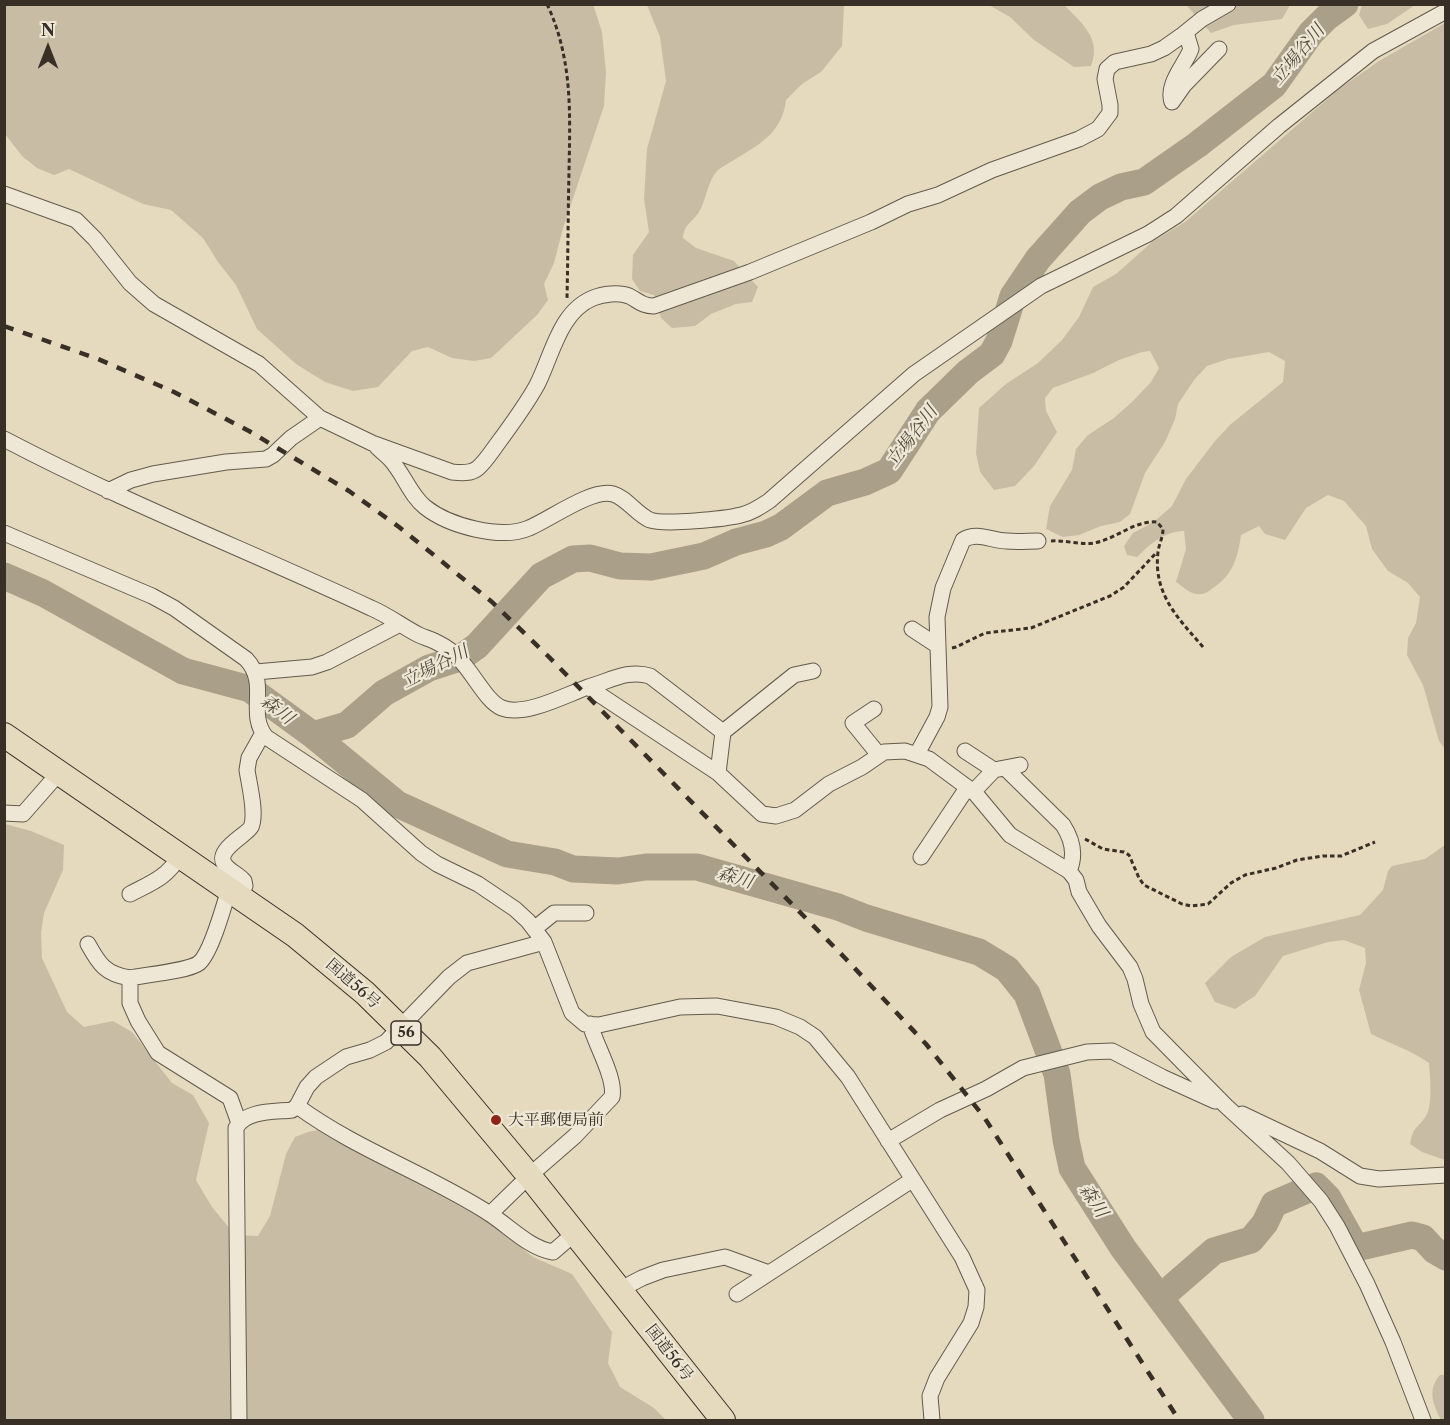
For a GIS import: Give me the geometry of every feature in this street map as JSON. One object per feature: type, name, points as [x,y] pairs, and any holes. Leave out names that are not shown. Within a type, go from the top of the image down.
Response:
[{"type":"highway","name":"国道56号","points":[[4,735],[295,935],[339,971],[400,1028],[430,1057],[529,1176],[723,1420]]},
{"type":"street","points":[[4,194],[76,220],[95,239],[130,283],[154,304],[258,363],[320,418],[372,443],[452,472],[465,473],[477,470],[519,415],[537,385],[564,325],[572,314],[592,298],[616,294],[628,296],[643,306],[654,306],[750,272],[871,222],[908,204],[938,195],[992,170],[1079,139],[1098,129],[1110,113],[1105,79],[1107,69],[1115,62],[1151,54],[1164,48],[1202,19],[1228,4]]},
{"type":"street","points":[[372,443],[391,460],[415,496],[426,508],[457,524],[481,530],[500,532],[527,529],[588,498],[601,494],[612,494],[652,520],[666,522],[729,517],[755,510],[769,501],[914,374],[1041,286],[1148,234],[1176,216],[1279,126],[1373,51],[1446,11]]},
{"type":"street","points":[[1181,36],[1187,36],[1191,49],[1175,78],[1171,93],[1172,102],[1184,85],[1219,49]]},
{"type":"street","points":[[108,491],[131,480],[153,474],[226,462],[266,459],[320,418]]},
{"type":"street","points":[[4,439],[108,491],[375,609],[454,652],[489,697],[500,707],[526,710],[628,673],[639,672],[650,676],[723,732]]},
{"type":"street","points":[[4,533],[152,596],[174,608],[246,658],[256,672],[258,721],[263,733],[362,800],[421,853],[437,864],[478,884],[515,909],[544,942],[572,1013],[585,1024],[599,1025],[680,1007],[717,1006],[776,1017],[800,1027],[815,1037],[848,1077],[962,1257],[976,1290],[976,1307],[971,1323],[937,1378],[930,1396],[932,1420]]},
{"type":"street","points":[[917,754],[940,707],[937,617],[939,603],[963,540],[969,536],[976,536],[1006,542],[1038,541]]},
{"type":"street","points":[[256,672],[319,665],[400,624]]},
{"type":"street","points":[[912,629],[938,646]]},
{"type":"street","points":[[718,773],[723,732],[794,675],[813,671]]},
{"type":"street","points":[[588,687],[718,773],[762,814],[776,816],[795,810],[829,784],[862,767],[879,755],[893,750],[917,754],[930,759],[970,790],[1010,835],[1069,871],[1076,880],[1079,892],[1099,926],[1130,967],[1141,1005],[1153,1032],[1226,1106],[1288,1162],[1321,1201],[1337,1226],[1367,1284],[1393,1342],[1423,1420]]},
{"type":"street","points":[[874,710],[853,723],[879,755]]},
{"type":"street","points":[[88,944],[99,966],[130,978],[191,967],[199,963],[234,893],[245,886],[244,881],[226,866],[224,858],[229,846],[251,827],[253,816],[248,764],[263,733]]},
{"type":"street","points":[[965,751],[1006,767],[1063,825],[1069,834],[1072,847],[1073,862],[1069,871]]},
{"type":"street","points":[[921,857],[970,790],[1006,767]]},
{"type":"street","points":[[4,813],[23,814],[58,774]]},
{"type":"street","points":[[130,894],[162,878],[180,856]]},
{"type":"street","points":[[534,929],[554,913],[586,913]]},
{"type":"street","points":[[239,1420],[236,1128],[239,1123],[245,1117],[292,1110],[316,1077],[346,1057],[370,1050],[386,1042],[449,977],[467,963],[544,942]]},
{"type":"street","points":[[130,978],[130,1004],[158,1053],[230,1098],[239,1123]]},
{"type":"street","points":[[490,1214],[575,1136],[612,1096],[612,1083],[590,1024]]},
{"type":"street","points":[[888,1142],[940,1110],[986,1089],[1010,1073],[1088,1052],[1112,1051],[1320,1151],[1360,1176],[1379,1179],[1446,1175]]},
{"type":"street","points":[[297,1106],[323,1126],[490,1214],[541,1250],[553,1252],[574,1233]]},
{"type":"street","points":[[737,1294],[912,1180]]},
{"type":"street","points":[[620,1290],[663,1270],[725,1257],[769,1273]]},
{"type":"path","points":[[547,4],[558,26],[564,50],[570,105],[567,297],[572,314]]},
{"type":"path","points":[[1038,541],[1062,540],[1092,543],[1119,535],[1147,521],[1157,522],[1163,529],[1158,551],[1162,590],[1168,606],[1203,647]]},
{"type":"path","points":[[938,646],[956,647],[986,633],[1031,628],[1110,596],[1124,587],[1158,551]]},
{"type":"path","points":[[1069,834],[1078,836],[1103,849],[1124,852],[1129,855],[1144,885],[1182,904],[1191,906],[1208,904],[1231,883],[1245,875],[1266,871],[1297,860],[1341,856],[1375,842]]},
{"type":"shaded area","points":[[593,4],[602,32],[606,72],[604,106],[563,228],[554,263],[544,284],[548,300],[537,315],[491,358],[474,361],[452,358],[428,347],[412,351],[378,387],[353,391],[325,382],[296,364],[257,329],[236,285],[203,238],[171,210],[143,204],[69,169],[54,175],[37,168],[22,156],[5,134],[5,5]]},
{"type":"shaded area","points":[[1362,4],[1415,5],[1387,24],[1368,29],[1359,15]]},
{"type":"shaded area","points":[[647,5],[844,5],[842,46],[821,72],[802,84],[786,100],[780,121],[761,143],[714,174],[699,212],[685,230],[683,238],[696,248],[734,261],[758,287],[752,302],[736,304],[711,314],[695,326],[672,328],[661,318],[654,295],[640,291],[632,279],[633,255],[649,232],[644,199],[647,149],[666,81],[660,37]]},
{"type":"shaded area","points":[[989,5],[1064,5],[1083,25],[1092,40],[1094,56],[1091,66],[1074,67],[1034,40],[1010,17]]},
{"type":"shaded area","points":[[1162,5],[1290,5],[1282,19],[1234,25],[1211,33],[1187,6]]},
{"type":"shaded area","points":[[1445,23],[1445,749],[1439,741],[1423,685],[1407,655],[1408,638],[1416,623],[1420,597],[1408,583],[1388,571],[1372,549],[1366,526],[1344,501],[1328,495],[1306,508],[1285,540],[1265,534],[1259,526],[1241,535],[1236,558],[1230,571],[1220,583],[1204,594],[1191,592],[1176,582],[1186,549],[1184,531],[1158,539],[1137,557],[1127,555],[1124,546],[1133,533],[1154,522],[1172,506],[1186,479],[1215,441],[1231,424],[1283,382],[1285,361],[1269,352],[1228,359],[1207,366],[1194,380],[1178,404],[1175,419],[1165,442],[1145,473],[1130,514],[1120,522],[1101,526],[1079,535],[1063,537],[1046,529],[1050,506],[1072,470],[1076,449],[1088,435],[1114,418],[1151,382],[1159,368],[1150,351],[1119,360],[1093,373],[1053,388],[1045,398],[1046,411],[1057,432],[1034,466],[1015,486],[994,490],[980,472],[976,453],[979,408],[1006,384],[1038,363],[1062,340],[1079,317],[1093,287],[1116,274],[1152,242],[1185,222],[1339,89],[1379,61]]},
{"type":"shaded area","points":[[5,824],[31,831],[64,845],[63,870],[44,913],[41,933],[42,958],[67,1012],[84,1027],[113,1021],[132,1032],[172,1083],[193,1095],[209,1123],[196,1180],[212,1207],[235,1235],[258,1236],[270,1216],[286,1154],[295,1137],[339,1126],[388,1166],[493,1225],[533,1257],[572,1274],[612,1332],[608,1363],[620,1387],[654,1408],[666,1420],[5,1420]]},
{"type":"shaded area","points":[[1445,845],[1445,1160],[1422,1152],[1410,1144],[1414,1130],[1423,1121],[1430,1105],[1429,1063],[1371,1034],[1359,990],[1366,963],[1365,948],[1344,940],[1328,942],[1283,956],[1255,996],[1235,1009],[1215,1002],[1205,983],[1231,957],[1265,937],[1360,915],[1383,890],[1388,871],[1392,866],[1425,859]]},
{"type":"shaded area","points":[[1440,1375],[1445,1375],[1445,1420],[1441,1420],[1432,1392]]},
{"type":"waterway","name":"立場谷川","points":[[313,735],[347,725],[384,693],[429,668],[460,658],[477,646],[541,576],[573,559],[590,558],[620,566],[651,567],[704,556],[736,542],[766,534],[781,527],[827,493],[865,482],[889,471],[928,411],[968,372],[992,354],[999,341],[1013,296],[1038,259],[1080,212],[1100,197],[1121,187],[1144,182],[1197,145],[1274,85],[1311,33],[1345,4]]},
{"type":"waterway","name":"森川","points":[[4,576],[43,593],[183,671],[250,689],[313,735],[397,804],[507,854],[555,862],[573,869],[618,871],[646,867],[697,867],[838,907],[866,918],[979,952],[1007,969],[1027,994],[1057,1074],[1072,1168],[1123,1248],[1251,1420]]},
{"type":"waterway","points":[[1161,1297],[1214,1251],[1251,1240],[1265,1223],[1274,1204],[1316,1186],[1328,1198],[1356,1248],[1412,1235],[1423,1238],[1434,1250],[1446,1257]]},
{"type":"railway","points":[[4,326],[98,359],[174,392],[249,431],[349,491],[399,527],[492,602],[845,958],[926,1044],[984,1117],[1179,1420]]},
{"type":"place","name":"大平郵便局前","points":[[496,1120]]}]
